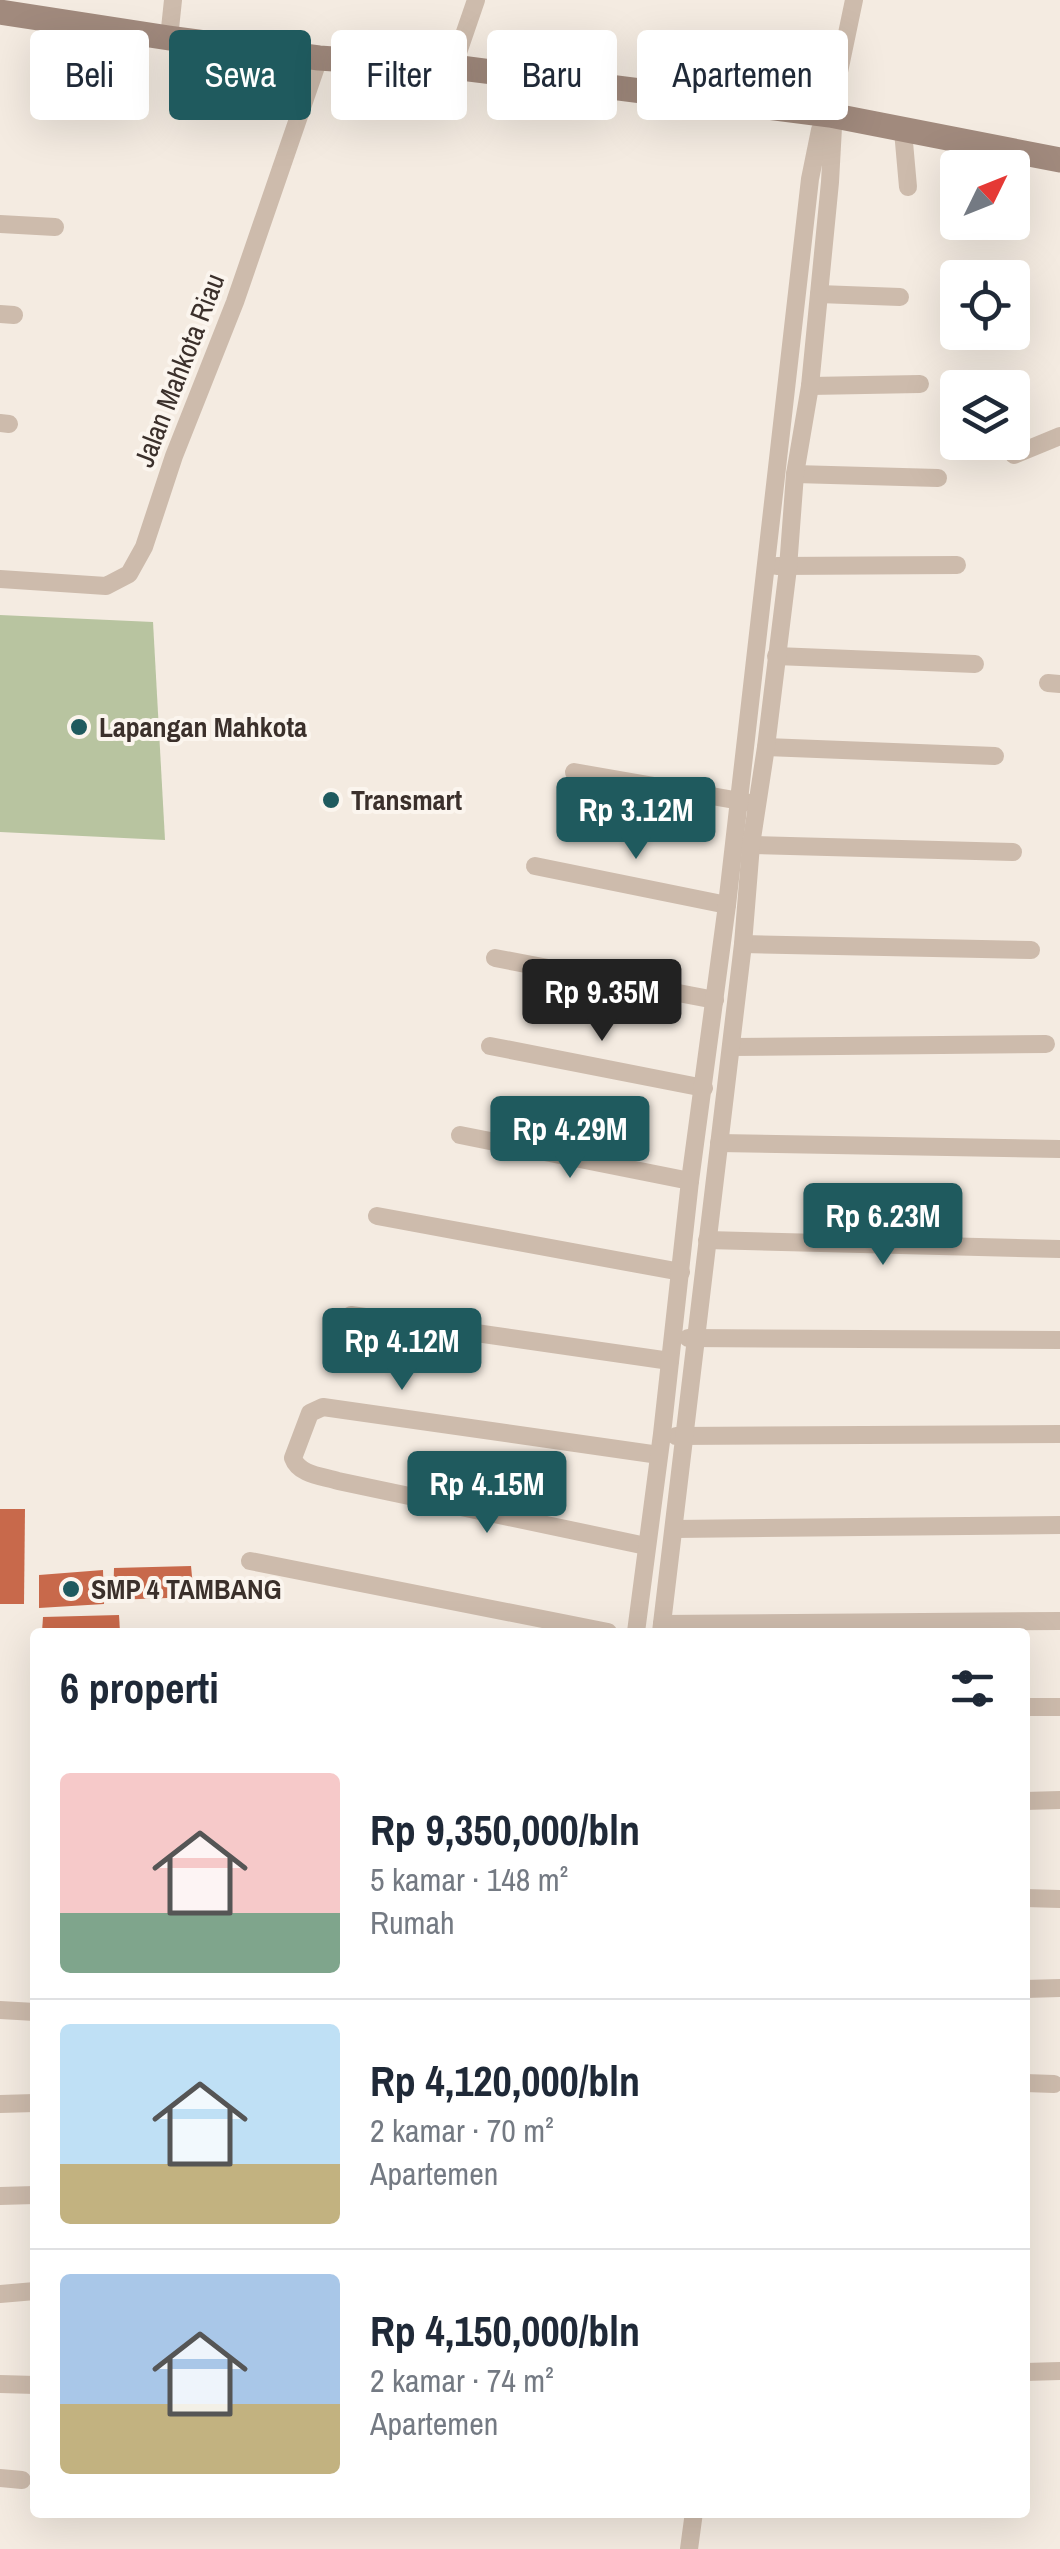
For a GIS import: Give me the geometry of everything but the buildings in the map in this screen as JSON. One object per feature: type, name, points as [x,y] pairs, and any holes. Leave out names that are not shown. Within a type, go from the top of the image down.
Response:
[{"type":"main road","points":[[0,12],[169,38]]},
{"type":"main road","points":[[311,57],[331,59]]},
{"type":"main road","points":[[467,69],[637,90]]},
{"type":"main road","points":[[848,119],[1060,160]]},
{"type":"street","points":[[170,30],[173,0]]},
{"type":"street","points":[[466,30],[476,0]]},
{"type":"street","points":[[848,30],[854,0]]},
{"type":"street","name":"Jalan Mahkota Riau","points":[[0,579],[106,586],[129,574],[144,548],[174,456],[235,302],[319,58]]},
{"type":"street","points":[[827,120],[820,130],[810,179],[737,801],[734,895],[744,944],[662,1628],[1060,1621]]},
{"type":"street","points":[[636,1628],[714,1000],[734,895],[751,845],[766,747],[788,568],[794,474],[810,386],[831,120]]},
{"type":"street","points":[[903,130],[908,186]]},
{"type":"street","points":[[0,224],[55,227]]},
{"type":"street","points":[[819,294],[900,297]]},
{"type":"street","points":[[810,386],[920,384]]},
{"type":"street","points":[[1030,448],[1060,436]]},
{"type":"street","points":[[794,474],[938,478]]},
{"type":"street","points":[[766,565],[957,566]]},
{"type":"street","points":[[776,656],[975,664]]},
{"type":"street","points":[[766,747],[995,756]]},
{"type":"street","points":[[574,772],[757,803]]},
{"type":"street","points":[[751,845],[1013,852]]},
{"type":"street","points":[[535,866],[734,895]]},
{"type":"street","points":[[744,944],[1030,950]]},
{"type":"street","points":[[496,958],[714,1000]]},
{"type":"street","points":[[731,1048],[1046,1044]]},
{"type":"street","points":[[490,1046],[704,1088]]},
{"type":"street","points":[[460,1135],[690,1181]]},
{"type":"street","points":[[719,1143],[1060,1149]]},
{"type":"street","points":[[377,1216],[681,1272]]},
{"type":"street","points":[[707,1240],[1060,1249]]},
{"type":"street","points":[[351,1315],[670,1361]]},
{"type":"street","points":[[673,1335],[696,1340],[1060,1340]]},
{"type":"street","points":[[646,1546],[308,1473],[293,1458],[310,1413],[322,1407],[659,1454]]},
{"type":"street","points":[[662,1434],[1060,1434]]},
{"type":"street","points":[[674,1529],[1060,1525]]},
{"type":"street","points":[[250,1560],[588,1628]]},
{"type":"street","points":[[1030,1707],[1060,1707]]},
{"type":"street","points":[[1030,1801],[1060,1800]]},
{"type":"street","points":[[1030,1898],[1060,1898]]},
{"type":"street","points":[[1030,1989],[1060,1988]]},
{"type":"street","points":[[0,2010],[30,2012]]},
{"type":"street","points":[[1030,2082],[1054,2084]]},
{"type":"street","points":[[0,2104],[30,2103]]},
{"type":"street","points":[[0,2196],[30,2195]]},
{"type":"street","points":[[0,2294],[30,2291]]},
{"type":"street","points":[[1030,2372],[1060,2371]]},
{"type":"street","points":[[0,2384],[30,2386]]},
{"type":"street","points":[[0,2478],[22,2480]]},
{"type":"street","points":[[689,2549],[693,2518]]},
{"type":"green space","name":"Lapangan Mahkota","points":[[0,615],[153,622],[165,840],[0,832]]},
{"type":"place","name":"Lapangan Mahkota","points":[[79,727]]},
{"type":"place","name":"Transmart","points":[[331,800]]},
{"type":"place","name":"SMP 4 TAMBANG","points":[[71,1589]]}]
